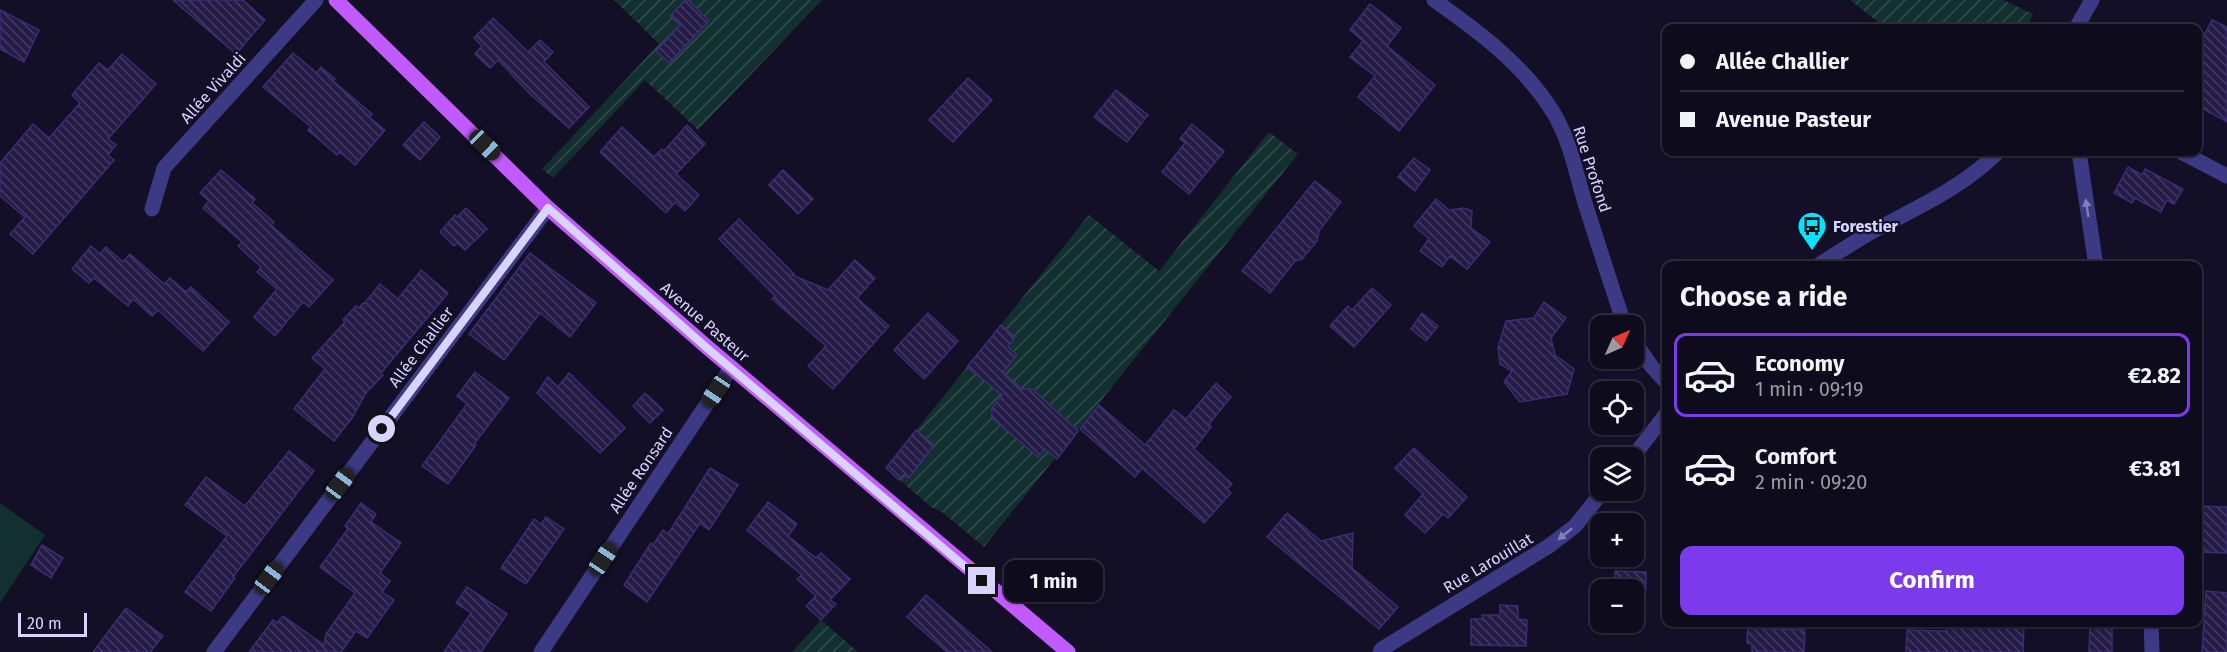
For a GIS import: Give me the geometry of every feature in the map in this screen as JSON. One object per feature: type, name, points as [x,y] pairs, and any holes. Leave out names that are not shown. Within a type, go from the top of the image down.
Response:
[{"type":"main road","name":"Avenue Pasteur","points":[[336,0],[548,208],[731,368],[1068,652]]},
{"type":"street","name":"Allée Vivaldi","points":[[152,208],[164,168],[316,0]]},
{"type":"street","name":"Rue Profond","points":[[1434,0],[1492,43],[1522,72],[1554,114],[1566,137],[1621,315]]},
{"type":"street","points":[[2078,24],[2092,0]]},
{"type":"street","points":[[1825,261],[1876,230],[1931,202],[1980,170],[1994,156]]},
{"type":"street","points":[[2080,156],[2095,261]]},
{"type":"street","points":[[2189,156],[2227,176]]},
{"type":"street","name":"Allée Challier","points":[[214,652],[548,208]]},
{"type":"street","points":[[1644,355],[1662,378]]},
{"type":"street","name":"Allée Ronsard","points":[[540,652],[731,368]]},
{"type":"street","points":[[1640,447],[1662,419]]},
{"type":"street","name":"Rue Larouillat","points":[[1380,652],[1382,648],[1549,546],[1575,526],[1595,501]]},
{"type":"street","points":[[2151,627],[2152,652]]},
{"type":"green space","points":[[614,0],[822,0],[698,130],[645,80],[553,178],[542,169],[659,44]]},
{"type":"green space","points":[[1850,0],[2003,0],[2033,14],[2028,24],[1881,24]]},
{"type":"green space","points":[[1269,132],[1298,154],[984,547],[942,512],[931,507],[886,468],[1089,215],[1159,271]]},
{"type":"green space","points":[[0,503],[45,535],[0,603]]},
{"type":"green space","points":[[821,620],[858,652],[792,652]]},
{"type":"building","points":[[173,0],[243,0],[265,20],[236,54]]},
{"type":"building","points":[[686,0],[709,21],[669,63],[656,51],[680,25],[670,16]]},
{"type":"building","points":[[1370,4],[1401,28],[1387,46],[1435,85],[1399,131],[1358,97],[1375,76],[1350,57],[1363,41],[1350,30]]},
{"type":"building","points":[[0,10],[39,30],[24,62],[0,49]]},
{"type":"building","points":[[493,18],[528,52],[540,40],[553,52],[544,62],[589,107],[569,128],[530,94],[498,60],[490,68],[475,54],[482,46],[474,38]]},
{"type":"building","points":[[2212,20],[2227,27],[2227,122],[2202,108],[2202,39]]},
{"type":"building","points":[[293,53],[317,73],[321,67],[335,79],[333,81],[372,114],[369,117],[385,130],[355,165],[340,152],[337,155],[308,130],[311,127],[263,87]]},
{"type":"building","points":[[122,54],[156,84],[108,139],[116,145],[108,155],[114,160],[33,254],[10,234],[25,217],[0,196],[0,163],[33,124],[49,138],[80,103],[72,95],[99,63],[108,70]]},
{"type":"building","points":[[968,78],[992,100],[953,142],[929,120]]},
{"type":"building","points":[[1116,90],[1148,115],[1127,142],[1094,117]]},
{"type":"building","points":[[424,122],[440,137],[420,160],[403,145]]},
{"type":"building","points":[[1192,124],[1224,151],[1189,194],[1162,172],[1185,143],[1180,139]]},
{"type":"building","points":[[687,125],[705,144],[676,174],[699,195],[685,211],[675,202],[666,213],[600,152],[622,127],[654,157],[662,149],[664,151]]},
{"type":"building","points":[[1414,158],[1430,170],[1415,191],[1398,177]]},
{"type":"building","points":[[2128,167],[2142,175],[2145,169],[2183,189],[2174,204],[2167,200],[2161,212],[2135,198],[2132,203],[2114,193]]},
{"type":"building","points":[[221,170],[255,199],[252,203],[274,222],[271,225],[333,280],[309,307],[303,302],[275,336],[254,317],[277,289],[257,272],[261,267],[238,246],[242,242],[203,208],[209,201],[200,193]]},
{"type":"building","points":[[783,170],[813,199],[798,214],[769,185]]},
{"type":"building","points":[[1315,181],[1341,202],[1319,231],[1317,241],[1302,259],[1295,261],[1270,293],[1242,271]]},
{"type":"building","points":[[1436,199],[1449,210],[1464,208],[1472,211],[1471,228],[1490,242],[1467,269],[1450,256],[1442,267],[1420,251],[1429,239],[1414,226]]},
{"type":"building","points":[[466,208],[487,229],[465,250],[457,243],[454,246],[440,232],[455,215],[457,217]]},
{"type":"building","points":[[739,219],[794,274],[792,275],[828,290],[855,260],[875,278],[857,298],[889,326],[833,389],[808,366],[826,346],[772,299],[775,296],[719,239]]},
{"type":"building","points":[[91,246],[100,254],[106,247],[123,262],[130,254],[164,284],[170,278],[186,292],[191,287],[229,322],[203,351],[158,310],[152,316],[133,299],[128,306],[94,278],[89,283],[72,269]]},
{"type":"building","points":[[530,253],[596,303],[570,337],[540,313],[504,360],[469,334]]},
{"type":"building","points":[[421,270],[448,293],[381,373],[383,375],[366,393],[352,418],[334,441],[294,409],[325,369],[312,358],[345,322],[343,320],[356,306],[359,308],[364,304],[380,284],[398,299]]},
{"type":"building","points":[[1372,288],[1391,305],[1354,347],[1330,326],[1348,306],[1352,310]]},
{"type":"building","points":[[1544,302],[1566,318],[1551,338],[1555,355],[1574,369],[1567,394],[1520,402],[1504,382],[1512,371],[1500,364],[1498,347],[1506,321],[1534,318]]},
{"type":"building","points":[[928,313],[958,341],[924,379],[894,350]]},
{"type":"building","points":[[1422,313],[1438,326],[1426,341],[1411,329]]},
{"type":"building","points":[[1001,325],[1015,337],[1008,347],[1017,355],[1003,372],[1022,389],[1032,389],[1078,431],[1057,459],[1045,449],[1038,457],[992,418],[992,408],[1002,395],[967,367]]},
{"type":"building","points":[[475,372],[509,398],[474,444],[476,445],[448,484],[422,466],[467,404],[457,396]]},
{"type":"building","points":[[569,373],[625,428],[600,453],[537,393],[548,377],[558,387]]},
{"type":"building","points":[[1216,383],[1231,397],[1209,424],[1211,427],[1194,449],[1232,484],[1227,489],[1231,493],[1204,523],[1142,468],[1135,477],[1080,429],[1099,405],[1145,445],[1174,410],[1186,419]]},
{"type":"building","points":[[645,393],[663,410],[650,423],[633,406]]},
{"type":"building","points":[[916,430],[934,445],[909,478],[904,474],[899,480],[886,468]]},
{"type":"building","points":[[1414,448],[1467,497],[1448,518],[1443,514],[1425,533],[1405,515],[1423,494],[1395,468]]},
{"type":"building","points":[[289,451],[314,471],[233,577],[235,578],[211,611],[185,592],[227,536],[185,505],[206,477],[245,506]]},
{"type":"building","points":[[710,468],[738,485],[709,530],[700,523],[647,602],[624,585],[651,543],[653,545],[663,530],[668,534]]},
{"type":"building","points":[[768,502],[797,524],[788,536],[816,558],[821,553],[850,579],[830,600],[836,604],[821,620],[806,606],[816,596],[797,579],[802,575],[747,530]]},
{"type":"building","points":[[361,503],[376,514],[371,522],[401,543],[380,573],[390,581],[382,592],[394,600],[367,638],[356,631],[341,652],[249,652],[273,620],[277,623],[283,616],[324,645],[326,634],[355,593],[320,567],[348,529],[345,526]]},
{"type":"building","points":[[2202,506],[2227,507],[2227,553],[2202,552]]},
{"type":"building","points":[[1287,513],[1321,541],[1353,533],[1352,568],[1398,607],[1379,629],[1267,537]]},
{"type":"building","points":[[546,517],[564,529],[526,584],[501,568],[534,519],[541,524]]},
{"type":"building","points":[[42,545],[63,558],[51,578],[31,565]]},
{"type":"building","points":[[1615,571],[1646,572],[1646,590],[1644,590],[1644,579],[1615,579]]},
{"type":"building","points":[[467,587],[507,614],[481,652],[444,652],[471,613],[456,603]]},
{"type":"building","points":[[2206,591],[2227,593],[2227,652],[2202,652]]},
{"type":"building","points":[[926,595],[992,652],[947,652],[907,617]]},
{"type":"building","points":[[1500,605],[1518,606],[1518,619],[1527,620],[1526,646],[1471,645],[1471,619],[1482,619],[1482,615],[1500,615]]},
{"type":"building","points":[[126,608],[163,636],[150,652],[93,652]]},
{"type":"building","points":[[1748,627],[1805,630],[1804,652],[1752,652],[1752,644],[1747,643]]},
{"type":"building","points":[[1947,627],[2024,627],[2023,652],[1906,652],[1907,630],[1947,631]]},
{"type":"building","points":[[2090,627],[2112,627],[2112,652],[2089,652]]},
{"type":"place","name":"Forestier","points":[[1812,252]]},
{"type":"route","points":[[382,429],[548,208],[707,348],[982,581]]}]
